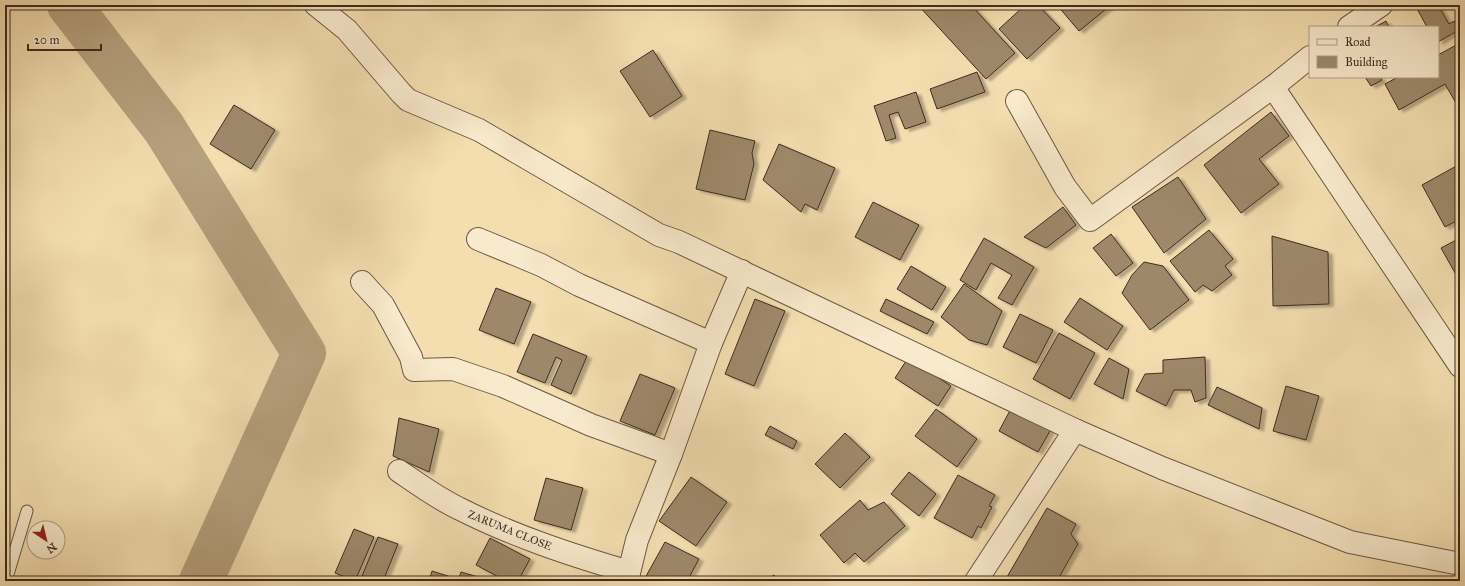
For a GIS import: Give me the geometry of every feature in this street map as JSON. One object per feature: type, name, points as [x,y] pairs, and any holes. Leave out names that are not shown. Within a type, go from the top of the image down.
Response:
[{"type":"street","points":[[316,5],[347,30],[408,100],[478,130],[659,235],[680,242],[1075,430],[1162,468],[1350,542],[1460,564]]},
{"type":"street","points":[[1350,26],[1381,5]]},
{"type":"street","points":[[1017,101],[1065,187],[1090,220],[1273,87],[1309,58]]},
{"type":"street","points":[[1273,87],[1460,366]]},
{"type":"street","points":[[478,239],[541,265],[579,285],[711,342]]},
{"type":"street","points":[[628,576],[637,540],[671,454],[711,342],[742,271]]},
{"type":"street","points":[[362,282],[383,305],[411,357],[414,370],[454,369],[503,386],[591,425],[671,454]]},
{"type":"street","points":[[976,581],[1075,430]]},
{"type":"street","name":"ZARUMA CLOSE","points":[[399,471],[457,508],[521,537],[591,561],[628,576]]},
{"type":"lane","points":[[6,581],[27,511]]},
{"type":"building","points":[[918,5],[971,5],[1015,53],[986,79]]},
{"type":"building","points":[[1025,5],[1038,5],[1060,28],[1027,59],[999,29]]},
{"type":"building","points":[[1057,5],[1111,5],[1079,31]]},
{"type":"building","points":[[1415,5],[1438,5],[1449,24],[1454,21],[1459,30],[1439,41],[1439,26],[1426,26]]},
{"type":"building","points":[[1386,21],[1388,26],[1377,26]]},
{"type":"building","points":[[1460,43],[1460,110],[1445,84],[1399,110],[1385,84],[1396,78],[1439,78],[1439,54]]},
{"type":"building","points":[[653,50],[682,96],[650,117],[620,71]]},
{"type":"building","points":[[977,72],[985,92],[937,109],[930,89]]},
{"type":"building","points":[[1366,78],[1381,78],[1382,80],[1371,86]]},
{"type":"building","points":[[916,92],[926,122],[905,129],[898,112],[889,115],[896,138],[886,141],[874,106]]},
{"type":"building","points":[[234,105],[275,130],[251,169],[210,144]]},
{"type":"building","points":[[1271,112],[1289,136],[1259,159],[1279,184],[1241,213],[1204,165]]},
{"type":"building","points":[[710,130],[755,141],[752,153],[754,164],[745,200],[696,189]]},
{"type":"building","points":[[779,144],[835,168],[817,210],[805,204],[801,212],[763,180]]},
{"type":"building","points":[[1460,164],[1460,219],[1445,227],[1422,185]]},
{"type":"building","points":[[1178,177],[1206,219],[1164,253],[1132,207]]},
{"type":"building","points":[[873,202],[919,225],[900,260],[855,237]]},
{"type":"building","points":[[1063,207],[1076,225],[1046,248],[1024,237]]},
{"type":"building","points":[[1209,230],[1233,259],[1225,266],[1232,275],[1212,291],[1203,285],[1195,292],[1170,261]]},
{"type":"building","points":[[1111,234],[1133,263],[1116,276],[1093,248]]},
{"type":"building","points":[[1272,236],[1328,252],[1329,304],[1273,306]]},
{"type":"building","points":[[984,238],[1034,267],[1012,305],[998,298],[1012,275],[991,263],[976,290],[960,280]]},
{"type":"building","points":[[1460,238],[1460,280],[1459,280],[1441,248]]},
{"type":"building","points":[[1144,262],[1163,266],[1189,300],[1150,330],[1122,293],[1132,275]]},
{"type":"building","points":[[911,266],[946,287],[932,310],[897,289]]},
{"type":"building","points":[[964,284],[1002,311],[987,345],[969,340],[941,317]]},
{"type":"building","points":[[496,288],[531,302],[514,344],[479,330]]},
{"type":"building","points":[[1080,298],[1123,326],[1107,350],[1064,322]]},
{"type":"building","points":[[755,299],[785,311],[754,386],[725,374]]},
{"type":"building","points":[[886,299],[934,322],[927,334],[880,311]]},
{"type":"building","points":[[1020,314],[1053,330],[1036,363],[1003,347]]},
{"type":"building","points":[[1059,333],[1095,353],[1070,399],[1033,379]]},
{"type":"building","points":[[533,334],[587,356],[571,394],[551,385],[562,360],[556,357],[545,383],[517,372]]},
{"type":"building","points":[[1205,357],[1206,398],[1195,402],[1191,390],[1174,390],[1166,406],[1136,391],[1145,374],[1163,373],[1163,360]]},
{"type":"building","points":[[908,358],[951,386],[938,406],[895,378]]},
{"type":"building","points":[[1109,358],[1129,369],[1123,399],[1094,384]]},
{"type":"building","points":[[640,374],[675,388],[655,435],[620,421]]},
{"type":"building","points":[[1286,386],[1319,396],[1306,440],[1273,431]]},
{"type":"building","points":[[1217,387],[1262,408],[1259,429],[1208,405]]},
{"type":"building","points":[[1014,403],[1054,424],[1038,452],[999,431]]},
{"type":"building","points":[[936,409],[977,439],[957,467],[915,436]]},
{"type":"building","points":[[399,418],[439,429],[429,472],[393,456]]},
{"type":"building","points":[[770,426],[797,441],[793,449],[765,435]]},
{"type":"building","points":[[845,433],[870,457],[840,488],[815,464]]},
{"type":"building","points":[[909,472],[936,494],[919,516],[891,494]]},
{"type":"building","points":[[958,475],[995,495],[989,506],[992,507],[981,528],[978,526],[972,538],[934,518]]},
{"type":"building","points":[[691,477],[727,502],[696,546],[659,521]]},
{"type":"building","points":[[546,478],[583,488],[571,530],[534,520]]},
{"type":"building","points":[[860,500],[868,510],[884,502],[905,526],[864,562],[855,553],[844,563],[820,535]]},
{"type":"building","points":[[1047,508],[1076,524],[1071,534],[1078,544],[1057,581],[1013,581],[1007,577]]},
{"type":"building","points":[[354,529],[374,537],[355,581],[335,573]]},
{"type":"building","points":[[378,537],[398,544],[383,581],[360,581]]},
{"type":"building","points":[[490,538],[530,559],[518,581],[506,581],[476,565]]},
{"type":"building","points":[[665,542],[699,559],[687,581],[650,581],[645,578]]},
{"type":"building","points":[[432,571],[451,577],[450,581],[429,581]]},
{"type":"building","points":[[461,572],[478,577],[477,581],[458,581]]},
{"type":"building","points":[[774,575],[778,581],[764,581]]},
{"type":"waterway","points":[[69,5],[164,128],[304,353],[201,581]]}]
